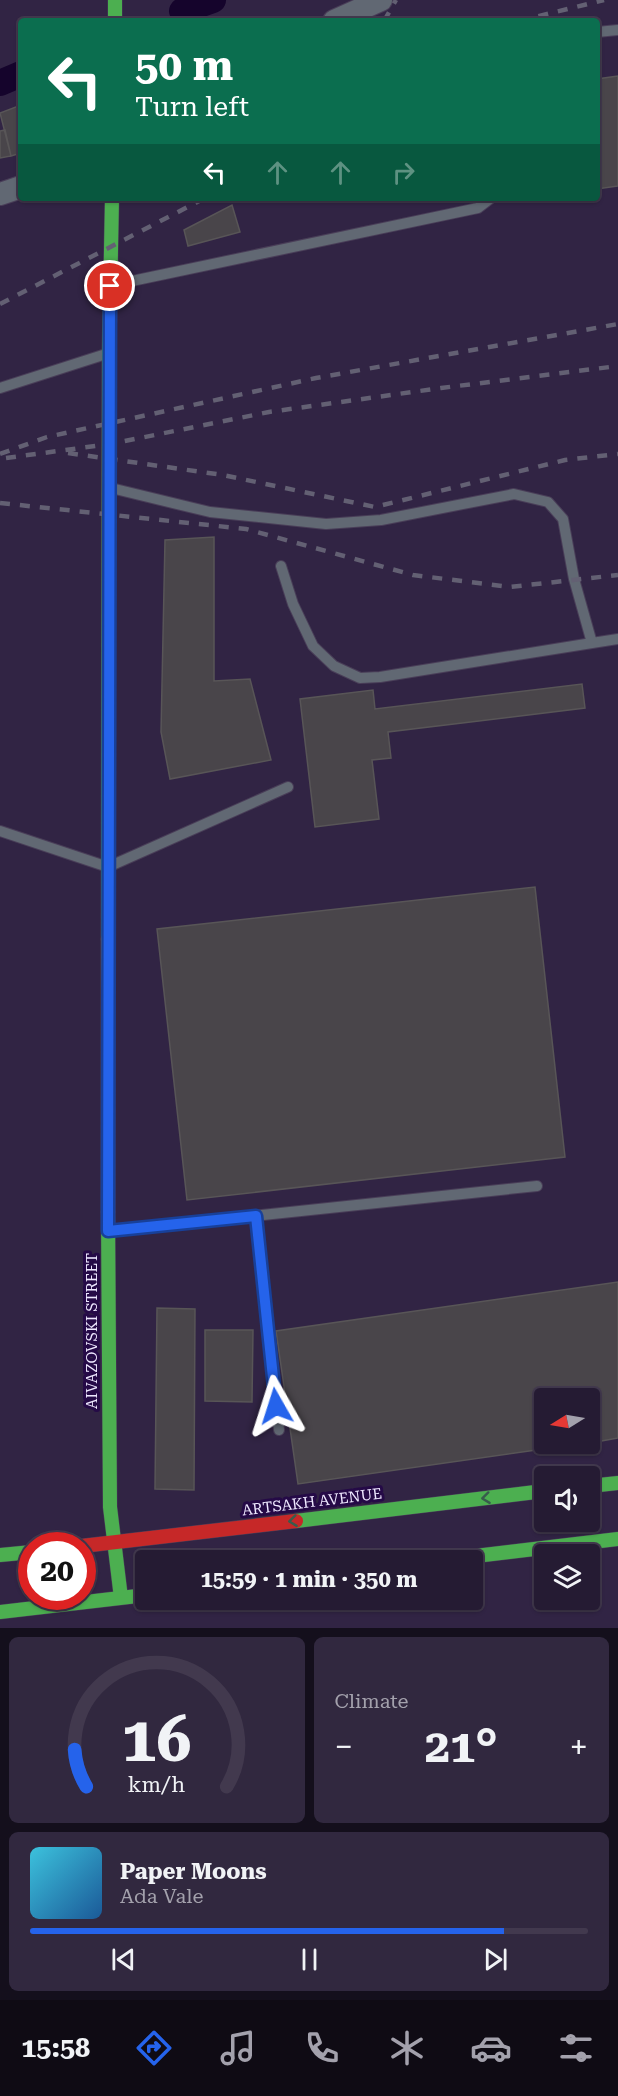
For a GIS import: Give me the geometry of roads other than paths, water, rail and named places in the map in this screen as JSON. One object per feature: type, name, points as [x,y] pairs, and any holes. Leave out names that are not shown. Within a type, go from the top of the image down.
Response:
[{"type":"main road","points":[[115,0],[115,18]]},
{"type":"main road","name":"AIVAZOVSKI STREET","points":[[112,201],[109,353],[111,488],[108,1231],[110,1507],[121,1598]]},
{"type":"main road","points":[[600,1485],[618,1483]]},
{"type":"main road","name":"ARTSAKH AVENUE","points":[[96,1544],[534,1492]]},
{"type":"main road","points":[[483,1555],[618,1539]]},
{"type":"main road","points":[[0,1555],[18,1553]]},
{"type":"main road","points":[[0,1612],[135,1596]]},
{"type":"street","points":[[341,18],[381,0]]},
{"type":"street","points":[[0,194],[18,189]]},
{"type":"lane","points":[[600,33],[618,30]]},
{"type":"lane","points":[[110,286],[478,208],[487,201]]},
{"type":"lane","points":[[0,388],[109,353]]},
{"type":"lane","points":[[111,488],[210,512],[326,524],[381,520],[514,494],[548,502],[563,519],[574,579],[592,643]]},
{"type":"lane","points":[[281,566],[293,604],[313,646],[334,666],[360,678],[380,677],[618,639]]},
{"type":"lane","points":[[2,833],[108,867],[288,787]]},
{"type":"lane","points":[[108,1231],[537,1186]]},
{"type":"lane","points":[[256,1216],[279,1430]]},
{"type":"waterway","points":[[182,11],[213,0]]},
{"type":"waterway","points":[[0,83],[18,75]]},
{"type":"railway","points":[[386,18],[396,0]]},
{"type":"railway","points":[[531,18],[604,0]]},
{"type":"railway","points":[[0,304],[199,201]]},
{"type":"railway","points":[[0,454],[47,437],[316,378],[618,324]]},
{"type":"railway","points":[[6,458],[110,444],[269,412],[618,366]]},
{"type":"railway","points":[[68,453],[223,475],[375,507],[565,460],[618,454]]},
{"type":"railway","points":[[0,503],[246,529],[413,575],[510,587],[618,575]]}]
